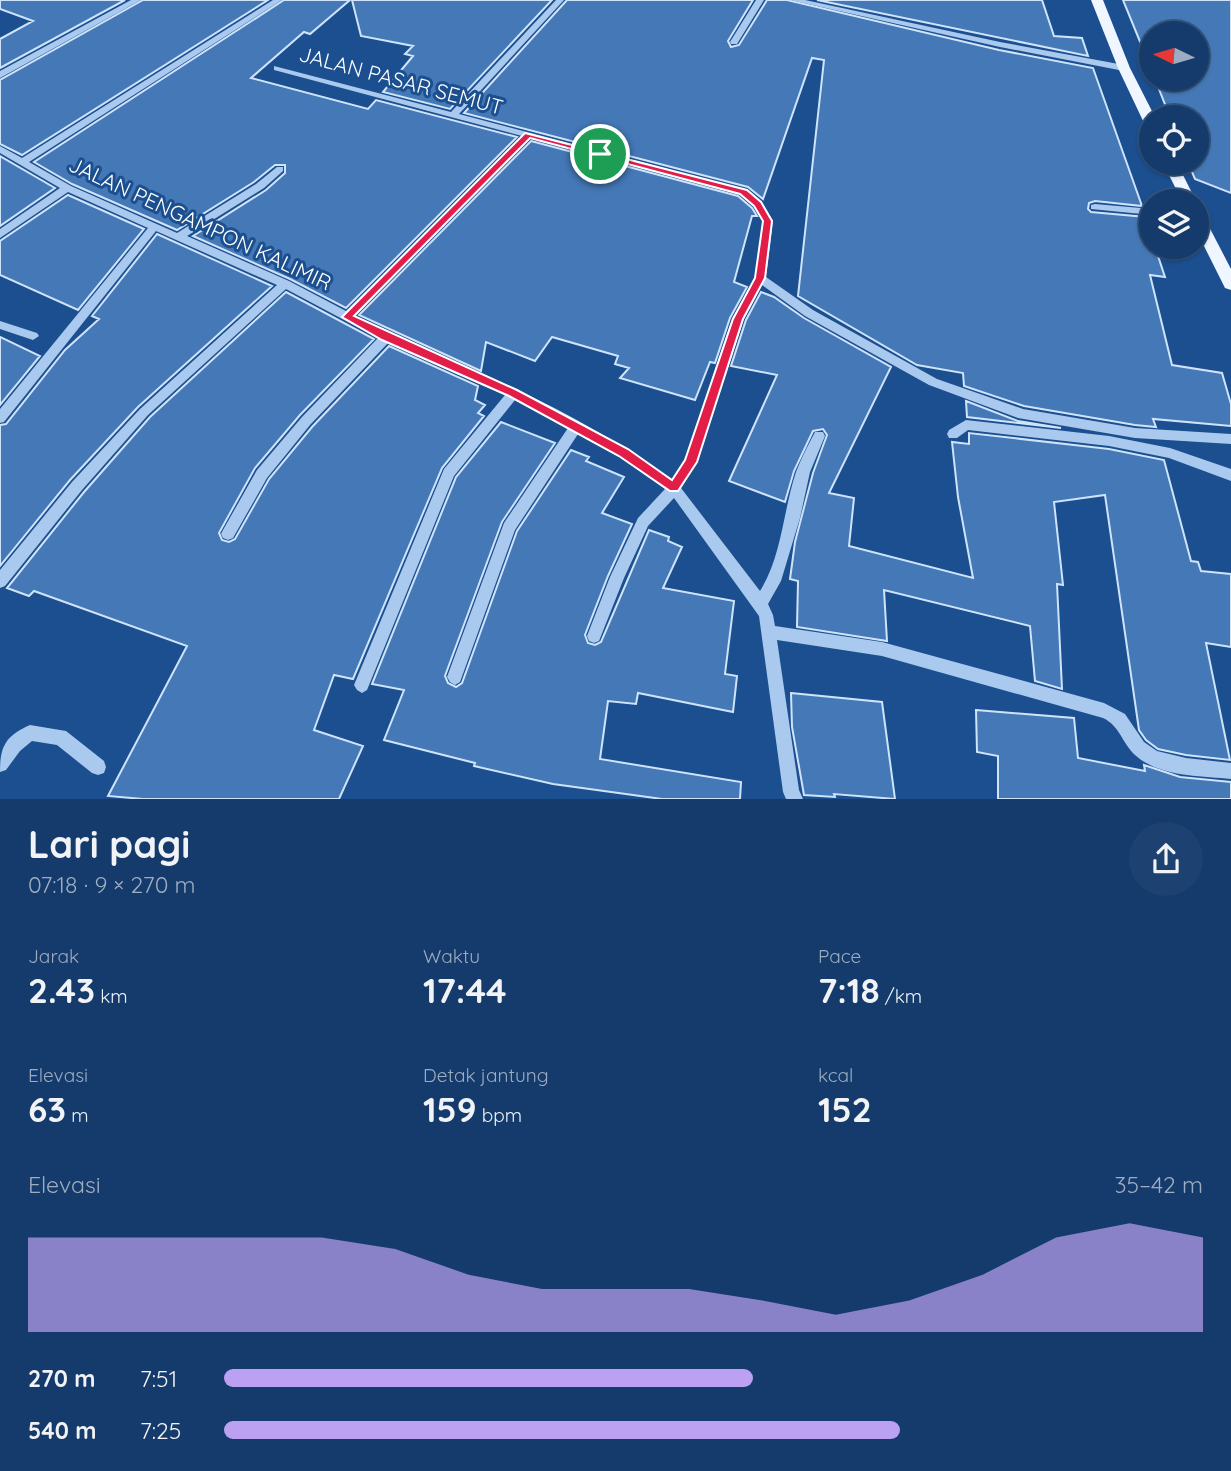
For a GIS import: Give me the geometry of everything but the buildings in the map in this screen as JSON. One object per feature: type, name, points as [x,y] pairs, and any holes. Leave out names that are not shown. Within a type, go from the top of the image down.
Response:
[{"type":"main road","points":[[1097,0],[1142,105]]},
{"type":"main road","points":[[1209,241],[1231,285]]},
{"type":"street","points":[[0,75],[137,0]]},
{"type":"street","points":[[24,161],[278,0]]},
{"type":"street","points":[[453,116],[560,0]]},
{"type":"street","points":[[734,42],[760,0]]},
{"type":"street","points":[[794,0],[870,14],[1045,55],[1124,68]]},
{"type":"street","name":"JALAN PASAR SEMUT","points":[[277,68],[743,192],[758,204],[768,221],[760,278]]},
{"type":"street","points":[[347,317],[528,135]]},
{"type":"street","name":"JALAN PENGAMPON KALIMIR","points":[[3,154],[24,161],[67,188],[285,284],[386,337],[513,393],[624,453],[674,488],[760,603],[769,632],[791,792],[795,799]]},
{"type":"street","points":[[178,237],[260,186],[280,169]]},
{"type":"street","points":[[0,234],[67,188]]},
{"type":"street","points":[[1095,207],[1139,211]]},
{"type":"street","points":[[0,418],[154,228]]},
{"type":"street","points":[[594,636],[617,577],[643,522],[674,488],[691,462],[738,319],[760,278],[810,313],[933,382],[1022,414],[1135,433],[1231,439]]},
{"type":"street","points":[[0,581],[77,486],[144,412],[205,353],[285,284]]},
{"type":"street","points":[[0,325],[33,336]]},
{"type":"street","points":[[228,534],[262,474],[306,421],[386,337]]},
{"type":"street","points":[[362,685],[449,473],[513,393]]},
{"type":"street","points":[[953,434],[966,425],[1109,442],[1170,453],[1231,475]]},
{"type":"street","points":[[455,677],[509,527],[575,428]]},
{"type":"street","points":[[760,603],[774,581],[793,518],[803,472],[819,436]]},
{"type":"street","points":[[769,632],[882,649],[1104,711],[1118,716],[1126,723],[1135,744],[1148,756],[1231,771]]},
{"type":"street","points":[[0,764],[14,744],[30,733],[60,737],[98,767]]},
{"type":"route","points":[[528,135],[600,154],[743,192],[758,204],[768,221],[760,278],[738,319],[691,462],[674,488],[624,453],[513,393],[347,317],[528,135]]}]
